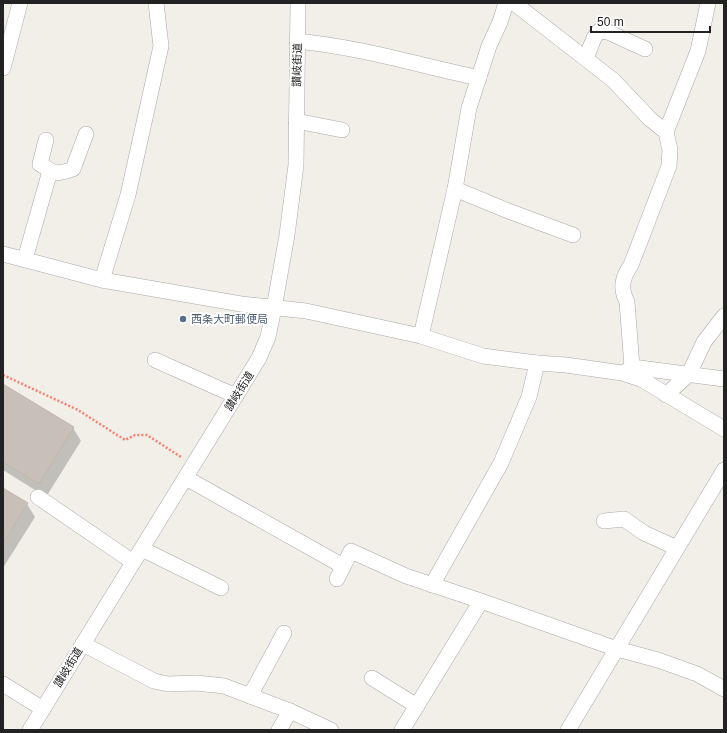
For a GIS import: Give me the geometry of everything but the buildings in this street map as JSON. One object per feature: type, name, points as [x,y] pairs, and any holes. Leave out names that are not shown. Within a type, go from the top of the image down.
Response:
[{"type":"street","points":[[3,68],[20,3]]},
{"type":"street","points":[[102,280],[128,195],[161,46],[156,3]]},
{"type":"street","name":"讃岐街道","points":[[30,730],[236,396],[259,358],[268,337],[287,235],[296,165],[298,3]]},
{"type":"street","points":[[421,336],[455,189],[469,108],[506,3]]},
{"type":"street","points":[[514,3],[613,80],[650,119],[666,132]]},
{"type":"street","points":[[627,370],[627,302],[624,296],[623,288],[624,275],[631,265],[669,166],[670,150],[666,132],[698,51],[708,3]]},
{"type":"street","points":[[586,58],[594,38],[599,31],[608,32],[645,49]]},
{"type":"street","points":[[297,41],[327,44],[367,52],[426,67],[479,78]]},
{"type":"street","points":[[296,121],[342,130]]},
{"type":"street","points":[[46,140],[40,164],[50,171],[60,174],[73,169],[86,134]]},
{"type":"street","points":[[25,259],[50,171]]},
{"type":"street","points":[[455,189],[573,235]]},
{"type":"street","points":[[3,254],[102,280],[241,304],[306,311],[421,336],[483,356],[537,363],[689,374],[724,379]]},
{"type":"street","points":[[666,395],[689,374],[704,342],[724,316]]},
{"type":"street","points":[[155,360],[236,396]]},
{"type":"street","points":[[432,585],[501,463],[529,398],[537,363]]},
{"type":"street","points":[[627,370],[724,429]]},
{"type":"street","points":[[568,730],[724,470]]},
{"type":"street","points":[[189,471],[340,572],[351,551],[406,576],[617,649],[658,660],[697,674],[724,689]]},
{"type":"street","points":[[38,497],[133,562]]},
{"type":"street","points":[[604,521],[624,519],[644,533],[677,548]]},
{"type":"street","points":[[142,549],[221,588]]},
{"type":"street","points":[[406,729],[417,706],[481,601]]},
{"type":"street","points":[[250,696],[284,633]]},
{"type":"street","points":[[83,644],[154,681],[168,684],[196,683],[224,686],[290,711],[331,730]]},
{"type":"street","points":[[372,678],[417,706]]},
{"type":"street","points":[[3,684],[43,709]]},
{"type":"street","points":[[279,730],[290,711]]},
{"type":"path","points":[[3,375],[78,410],[125,440],[135,435],[147,435],[189,471]]},
{"type":"place","name":"西条大町郵便局","points":[[183,319]]}]
